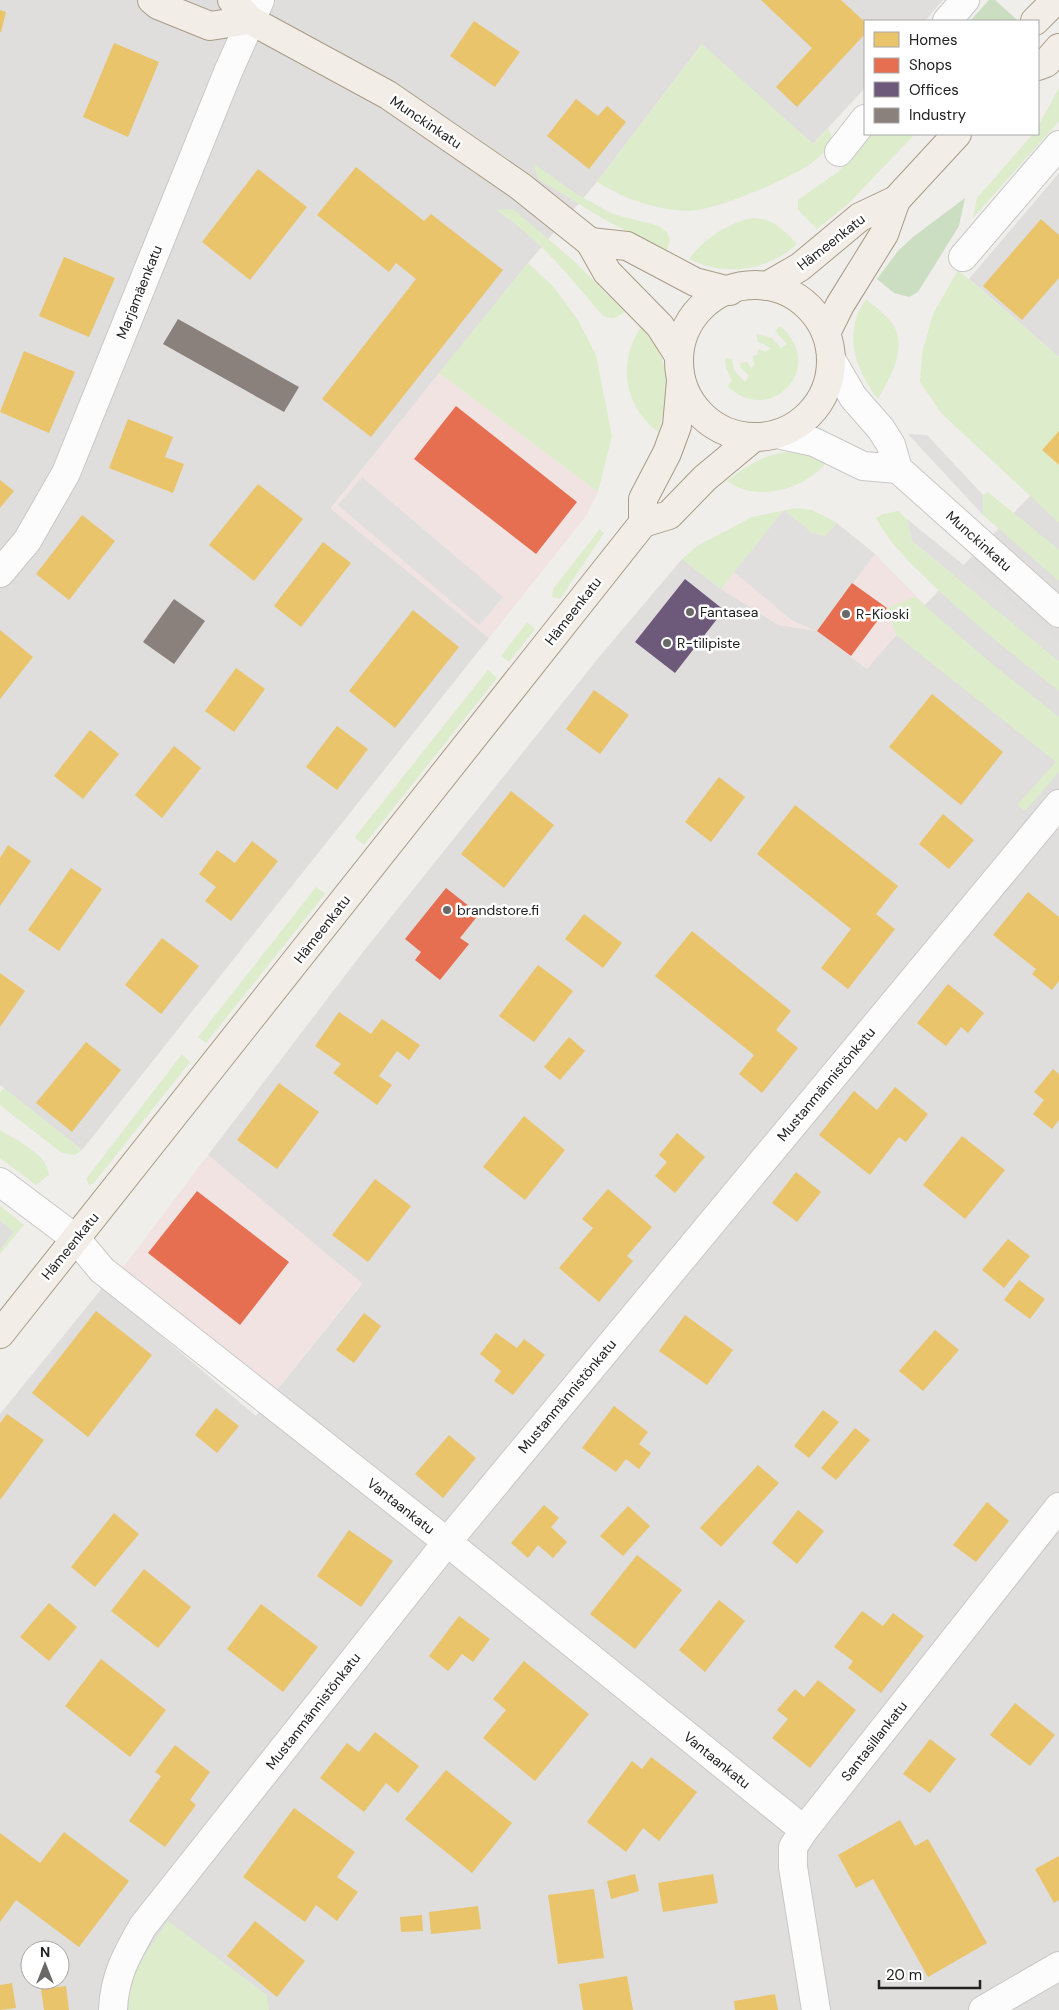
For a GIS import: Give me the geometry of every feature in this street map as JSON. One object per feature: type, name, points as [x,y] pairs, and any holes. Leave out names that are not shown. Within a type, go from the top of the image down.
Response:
[{"type":"main road","points":[[152,0],[158,5],[210,26],[255,10]]},
{"type":"main road","name":"Munckinkatu","points":[[232,0],[255,10],[388,95],[520,186],[590,242],[607,272],[660,326],[680,368]]},
{"type":"main road","points":[[1036,20],[1053,3],[1059,2]]},
{"type":"main road","points":[[1039,66],[1046,63],[1059,48]]},
{"type":"main road","name":"Hämeenkatu","points":[[768,286],[800,267],[860,217],[896,200],[956,135]]},
{"type":"main road","name":"Hämeenkatu","points":[[829,346],[840,305],[884,234],[896,200]]},
{"type":"main road","points":[[590,242],[626,246],[695,282],[730,291]]},
{"type":"main road","points":[[742,286],[768,286],[792,294],[812,311],[829,346],[828,384],[816,407],[799,424],[765,436],[705,478],[669,515],[643,523],[643,499],[677,426],[684,332],[697,312],[717,295],[742,286]]},
{"type":"main road","points":[[680,368],[691,403],[708,421],[729,433],[765,436]]},
{"type":"main road","name":"Hämeenkatu","points":[[0,1334],[643,523]]},
{"type":"street","points":[[948,20],[965,0]]},
{"type":"street","name":"Marjamäenkatu","points":[[0,573],[27,541],[66,473],[255,10]]},
{"type":"street","points":[[839,152],[864,120]]},
{"type":"street","points":[[963,257],[1059,145]]},
{"type":"street","points":[[765,436],[814,442],[863,466],[898,470],[891,444],[881,429],[853,397],[829,346]]},
{"type":"street","name":"Munckinkatu","points":[[898,470],[1059,613]]},
{"type":"street","name":"Mustanmännistönkatu","points":[[113,2010],[115,1983],[123,1960],[143,1926],[447,1542],[1059,804]]},
{"type":"street","name":"Vantaankatu","points":[[0,1182],[76,1239],[102,1270],[447,1542],[804,1830]]},
{"type":"street","name":"Santasillankatu","points":[[816,2010],[793,1867],[793,1847],[804,1830],[1059,1507]]},
{"type":"street","points":[[983,2010],[1059,1966]]},
{"type":"shaded area","points":[[0,0],[943,0],[926,20],[864,20],[864,89],[813,144],[701,45],[597,182],[528,263],[331,508],[489,638],[82,1150],[0,1085]]},
{"type":"shaded area","points":[[1059,173],[1059,357],[969,279]]},
{"type":"shaded area","points":[[439,373],[598,492],[586,516],[489,638],[331,509]]},
{"type":"shaded area","points":[[908,434],[927,435],[983,495],[983,515]]},
{"type":"shaded area","points":[[1059,466],[1059,2010],[0,2010],[0,1414],[103,1287],[256,1416],[362,1284],[208,1155],[363,952],[600,656],[682,559],[721,589],[779,625],[817,631],[867,669],[896,635]]},
{"type":"shaded area","points":[[362,477],[503,597],[479,625],[338,505]]},
{"type":"shaded area","points":[[784,510],[812,510],[837,523],[875,554],[925,605],[867,669],[817,631],[779,625],[721,589]]},
{"type":"shaded area","points":[[784,510],[812,533],[825,536],[837,523],[875,554],[817,631],[793,621],[734,572]]},
{"type":"shaded area","points":[[907,519],[1059,642],[1059,661],[912,541]]},
{"type":"shaded area","points":[[208,1155],[362,1283],[275,1392],[122,1269]]},
{"type":"shaded area","points":[[0,1220],[14,1232],[0,1250]]},
{"type":"green space","points":[[989,0],[995,0],[1017,20],[971,20]]},
{"type":"green space","points":[[702,44],[813,144],[828,128],[834,142],[812,163],[788,177],[752,193],[699,210],[676,210],[652,206],[618,194],[597,182]]},
{"type":"green space","points":[[1059,88],[1059,121],[973,218],[977,198],[1032,135],[1039,135],[1039,124]]},
{"type":"green space","points":[[869,135],[914,135],[849,203],[817,229],[798,210],[798,200],[839,171]]},
{"type":"green space","points":[[533,163],[578,195],[613,214],[659,226],[667,232],[670,241],[666,252],[602,218],[538,179]]},
{"type":"green space","points":[[965,198],[959,226],[918,292],[909,297],[894,293],[877,279],[898,251],[913,237]]},
{"type":"green space","points":[[513,209],[575,262],[625,312],[610,318],[603,316],[541,246],[496,210]]},
{"type":"green space","points":[[751,218],[765,220],[777,225],[797,244],[773,260],[745,268],[717,268],[689,259],[702,244],[724,228]]},
{"type":"green space","points":[[528,263],[553,286],[578,320],[596,355],[612,436],[598,492],[439,373]]},
{"type":"green space","points":[[958,270],[1059,357],[1059,431],[1042,450],[1059,465],[1059,523],[941,413],[920,382],[922,353],[933,314]]},
{"type":"green space","points":[[866,299],[890,321],[896,330],[898,339],[899,348],[894,366],[878,399],[863,376],[854,350],[855,325]]},
{"type":"green space","points":[[780,326],[793,342],[798,358],[796,374],[788,387],[776,396],[761,400],[744,397],[727,386],[732,381],[726,368],[725,358],[732,359],[734,370],[745,382],[749,376],[741,368],[740,363],[747,362],[751,368],[754,365],[753,356],[758,354],[758,349],[766,352],[771,348],[758,342],[756,334],[772,338],[781,348],[787,344],[775,331]]},
{"type":"green space","points":[[641,327],[659,352],[666,376],[666,402],[658,432],[638,410],[631,397],[628,383],[629,355],[633,341]]},
{"type":"green space","points":[[787,452],[811,456],[826,463],[805,480],[779,490],[752,491],[739,488],[727,481],[755,462],[778,453]]},
{"type":"green space","points":[[988,492],[1059,550],[1059,581],[983,515],[983,495]]},
{"type":"green space","points":[[795,508],[812,510],[837,523],[825,536],[812,533],[784,510]]},
{"type":"green space","points":[[784,510],[721,589],[682,559],[697,546],[752,517]]},
{"type":"green space","points":[[898,511],[907,519],[912,541],[1059,661],[1059,691],[961,611],[900,552],[876,518],[883,514]]},
{"type":"green space","points":[[600,529],[604,533],[560,599],[552,597],[553,589]]},
{"type":"green space","points":[[915,597],[986,659],[1059,717],[1059,772],[1025,811],[1017,805],[1056,762],[896,635],[887,608]]},
{"type":"green space","points":[[527,622],[535,629],[509,662],[501,656]]},
{"type":"green space","points":[[488,670],[497,678],[364,845],[355,837]]},
{"type":"green space","points":[[316,887],[325,894],[206,1043],[198,1037]]},
{"type":"green space","points":[[182,1054],[190,1062],[93,1184],[89,1185],[86,1179]]},
{"type":"green space","points":[[4,1088],[82,1150],[75,1155],[62,1153],[0,1105],[0,1093]]},
{"type":"green space","points":[[0,1130],[37,1154],[47,1167],[49,1175],[36,1185],[0,1158]]},
{"type":"green space","points":[[0,1206],[24,1225],[0,1254],[0,1250],[14,1232],[0,1220]]},
{"type":"green space","points":[[168,1921],[267,1995],[269,2010],[129,2010],[132,1985],[136,1973],[147,1952]]},
{"type":"building: Homes","points":[[761,0],[841,0],[864,21],[864,35],[797,107],[776,87],[812,48]]},
{"type":"building: Homes","points":[[0,10],[6,12],[1,32],[0,32]]},
{"type":"building: Homes","points":[[474,21],[520,52],[495,87],[450,56]]},
{"type":"building: Homes","points":[[114,43],[159,62],[128,137],[83,117]]},
{"type":"building: Homes","points":[[576,99],[598,116],[607,106],[626,122],[589,169],[547,136]]},
{"type":"building: Homes","points":[[356,167],[424,221],[431,214],[503,270],[371,437],[322,399],[416,279],[396,263],[389,272],[317,215]]},
{"type":"building: Homes","points":[[258,169],[307,207],[250,280],[202,242]]},
{"type":"building: Homes","points":[[1041,219],[1059,235],[1059,278],[1022,320],[983,286]]},
{"type":"building: Homes","points":[[64,257],[115,278],[89,337],[39,316]]},
{"type":"building: Homes","points":[[24,351],[75,372],[49,433],[0,412]]},
{"type":"building: Homes","points":[[128,419],[173,437],[165,457],[184,464],[173,493],[109,468]]},
{"type":"building: Homes","points":[[1059,431],[1059,465],[1042,450]]},
{"type":"building: Homes","points":[[0,480],[14,491],[0,508]]},
{"type":"building: Homes","points":[[258,484],[303,519],[254,581],[209,545]]},
{"type":"building: Homes","points":[[82,515],[115,541],[69,600],[36,574]]},
{"type":"building: Homes","points":[[323,542],[351,563],[301,627],[274,606]]},
{"type":"building: Homes","points":[[413,610],[459,647],[395,728],[349,691]]},
{"type":"building: Homes","points":[[0,630],[33,657],[0,699]]},
{"type":"building: Homes","points":[[236,668],[265,689],[234,732],[205,711]]},
{"type":"building: Homes","points":[[594,690],[629,715],[600,754],[566,729]]},
{"type":"building: Homes","points":[[932,694],[1003,752],[961,805],[889,747]]},
{"type":"building: Homes","points":[[337,726],[368,749],[337,790],[306,767]]},
{"type":"building: Homes","points":[[90,730],[119,754],[83,799],[54,776]]},
{"type":"building: Homes","points":[[174,746],[201,768],[162,818],[135,795]]},
{"type":"building: Homes","points":[[719,777],[745,797],[711,842],[685,822]]},
{"type":"building: Homes","points":[[511,791],[554,825],[504,888],[461,854]]},
{"type":"building: Homes","points":[[795,805],[898,886],[876,914],[895,929],[848,989],[821,968],[851,929],[757,854]]},
{"type":"building: Homes","points":[[943,814],[974,840],[949,869],[919,844]]},
{"type":"building: Homes","points":[[252,841],[278,861],[231,921],[205,901],[216,887],[199,874],[217,850],[235,863]]},
{"type":"building: Homes","points":[[8,845],[31,861],[0,906],[0,858]]},
{"type":"building: Homes","points":[[71,868],[102,889],[59,951],[28,930]]},
{"type":"building: Homes","points":[[1028,892],[1059,917],[1059,981],[1052,990],[1032,974],[1036,969],[993,935]]},
{"type":"building: Homes","points":[[584,914],[622,943],[603,968],[565,939]]},
{"type":"building: Homes","points":[[692,931],[791,1011],[776,1030],[798,1048],[762,1093],[739,1074],[754,1055],[655,976]]},
{"type":"building: Homes","points":[[162,938],[199,966],[161,1014],[125,985]]},
{"type":"building: Homes","points":[[538,965],[573,991],[534,1042],[499,1016]]},
{"type":"building: Homes","points":[[0,973],[25,991],[0,1027]]},
{"type":"building: Homes","points":[[948,984],[984,1013],[968,1033],[961,1027],[946,1046],[917,1023]]},
{"type":"building: Homes","points":[[339,1012],[371,1034],[382,1019],[420,1045],[409,1060],[397,1051],[379,1076],[392,1085],[377,1105],[333,1073],[341,1064],[315,1046]]},
{"type":"building: Homes","points":[[569,1037],[585,1051],[560,1080],[544,1067]]},
{"type":"building: Homes","points":[[86,1042],[121,1070],[72,1132],[36,1103]]},
{"type":"building: Homes","points":[[1053,1069],[1059,1074],[1059,1120],[1052,1129],[1033,1114],[1044,1100],[1034,1092]]},
{"type":"building: Homes","points":[[279,1083],[319,1112],[277,1169],[237,1140]]},
{"type":"building: Homes","points":[[895,1087],[928,1114],[906,1142],[899,1137],[870,1175],[819,1135],[854,1091],[877,1110]]},
{"type":"building: Homes","points":[[524,1116],[565,1150],[525,1200],[483,1167]]},
{"type":"building: Homes","points":[[677,1133],[705,1157],[675,1193],[655,1176],[667,1162],[659,1155]]},
{"type":"building: Homes","points":[[962,1136],[1005,1170],[965,1219],[923,1185]]},
{"type":"building: Homes","points":[[796,1172],[821,1192],[797,1222],[772,1203]]},
{"type":"building: Homes","points":[[375,1179],[411,1206],[368,1262],[332,1235]]},
{"type":"building: Homes","points":[[608,1189],[652,1227],[627,1256],[633,1261],[599,1302],[559,1268],[593,1228],[582,1219]]},
{"type":"building: Homes","points":[[1008,1239],[1030,1256],[1004,1288],[982,1270]]},
{"type":"building: Homes","points":[[1019,1280],[1045,1299],[1030,1319],[1004,1300]]},
{"type":"building: Homes","points":[[96,1311],[152,1355],[88,1437],[32,1393]]},
{"type":"building: Homes","points":[[364,1313],[381,1326],[354,1363],[336,1350]]},
{"type":"building: Homes","points":[[685,1315],[733,1350],[707,1385],[659,1351]]},
{"type":"building: Homes","points":[[935,1330],[959,1350],[923,1391],[899,1371]]},
{"type":"building: Homes","points":[[496,1333],[517,1348],[524,1339],[545,1355],[513,1395],[494,1381],[501,1371],[480,1354]]},
{"type":"building: Homes","points":[[614,1406],[648,1432],[639,1444],[651,1453],[639,1469],[626,1459],[616,1472],[582,1448]]},
{"type":"building: Homes","points":[[216,1408],[239,1426],[217,1453],[195,1435]]},
{"type":"building: Homes","points":[[823,1410],[839,1422],[809,1458],[794,1446]]},
{"type":"building: Homes","points":[[7,1414],[44,1440],[0,1500],[0,1423]]},
{"type":"building: Homes","points":[[855,1428],[870,1440],[836,1480],[821,1468]]},
{"type":"building: Homes","points":[[449,1435],[476,1458],[443,1498],[415,1474]]},
{"type":"building: Homes","points":[[758,1465],[779,1483],[721,1547],[700,1528]]},
{"type":"building: Homes","points":[[987,1502],[1009,1521],[976,1562],[953,1545]]},
{"type":"building: Homes","points":[[544,1505],[559,1518],[551,1527],[567,1542],[553,1558],[538,1545],[528,1558],[511,1543]]},
{"type":"building: Homes","points":[[628,1506],[650,1526],[623,1556],[600,1536]]},
{"type":"building: Homes","points":[[798,1510],[824,1531],[797,1564],[772,1543]]},
{"type":"building: Homes","points":[[114,1513],[139,1534],[95,1587],[71,1567]]},
{"type":"building: Homes","points":[[349,1530],[393,1561],[361,1607],[317,1576]]},
{"type":"building: Homes","points":[[637,1555],[682,1590],[635,1649],[590,1614]]},
{"type":"building: Homes","points":[[144,1569],[191,1607],[158,1648],[111,1611]]},
{"type":"building: Homes","points":[[719,1600],[745,1621],[705,1672],[679,1650]]},
{"type":"building: Homes","points":[[49,1603],[77,1627],[49,1661],[20,1637]]},
{"type":"building: Homes","points":[[261,1604],[318,1647],[283,1692],[227,1649]]},
{"type":"building: Homes","points":[[862,1611],[883,1626],[893,1613],[924,1636],[881,1693],[848,1668],[853,1661],[834,1647]]},
{"type":"building: Homes","points":[[459,1616],[490,1639],[473,1662],[462,1654],[448,1671],[429,1656]]},
{"type":"building: Homes","points":[[101,1659],[166,1710],[130,1757],[65,1706]]},
{"type":"building: Homes","points":[[524,1661],[589,1714],[535,1781],[483,1738],[506,1710],[493,1699]]},
{"type":"building: Homes","points":[[818,1680],[856,1710],[810,1768],[772,1738],[788,1719],[777,1710],[795,1689],[804,1697]]},
{"type":"building: Homes","points":[[1015,1703],[1055,1735],[1030,1766],[990,1735]]},
{"type":"building: Homes","points":[[375,1732],[419,1766],[398,1793],[386,1783],[364,1812],[320,1778],[347,1743],[359,1752]]},
{"type":"building: Homes","points":[[930,1739],[956,1759],[930,1793],[903,1774]]},
{"type":"building: Homes","points":[[175,1745],[210,1772],[190,1800],[196,1805],[165,1847],[129,1821],[161,1776],[155,1772]]},
{"type":"building: Homes","points":[[651,1757],[697,1792],[659,1841],[643,1828],[626,1852],[587,1822],[632,1761],[642,1769]]},
{"type":"building: Homes","points":[[446,1770],[512,1823],[472,1873],[405,1819]]},
{"type":"building: Homes","points":[[294,1808],[355,1852],[337,1877],[358,1892],[337,1921],[316,1905],[305,1922],[243,1877]]},
{"type":"building: Homes","points":[[900,1820],[915,1846],[928,1839],[987,1943],[928,1977],[873,1879],[856,1888],[838,1855]]},
{"type":"building: Homes","points":[[64,1832],[129,1881],[79,1947],[16,1900],[0,1922],[0,1833],[40,1863]]},
{"type":"building: Homes","points":[[1059,1856],[1059,1900],[1054,1903],[1035,1869]]},
{"type":"building: Homes","points":[[635,1874],[639,1891],[611,1899],[607,1881]]},
{"type":"building: Homes","points":[[713,1874],[718,1903],[663,1912],[658,1883]]},
{"type":"building: Homes","points":[[594,1889],[604,1958],[558,1964],[548,1895]]},
{"type":"building: Homes","points":[[478,1906],[481,1929],[431,1934],[429,1912]]},
{"type":"building: Homes","points":[[422,1915],[423,1931],[401,1932],[400,1917]]},
{"type":"building: Homes","points":[[255,1921],[305,1961],[277,1997],[227,1956]]},
{"type":"building: Homes","points":[[627,1976],[633,2010],[583,2010],[579,1984]]},
{"type":"building: Homes","points":[[12,1983],[16,2008],[0,2010],[0,1985]]},
{"type":"building: Homes","points":[[41,1990],[66,1990],[69,2010],[44,2010]]},
{"type":"building: Homes","points":[[775,1994],[778,2010],[735,2010],[734,2001]]},
{"type":"building: Shops","points":[[456,406],[577,502],[536,554],[414,459]]},
{"type":"building: Shops","points":[[852,583],[887,608],[851,656],[817,631]]},
{"type":"building: Shops","points":[[446,888],[479,914],[460,938],[469,944],[440,980],[415,960],[421,952],[405,939]]},
{"type":"building: Shops","points":[[197,1191],[289,1262],[240,1325],[148,1253]]},
{"type":"building: Offices","points":[[685,579],[724,610],[675,673],[635,642]]},
{"type":"building: Industry","points":[[178,319],[299,387],[284,412],[163,344]]},
{"type":"building: Industry","points":[[174,599],[205,621],[174,664],[143,642]]},
{"type":"place","name":"Fantasea","points":[[690,612]]},
{"type":"place","name":"R-Kioski","points":[[846,614]]},
{"type":"place","name":"R-tilipiste","points":[[667,643]]},
{"type":"place","name":"brandstore.fi","points":[[447,910]]}]
